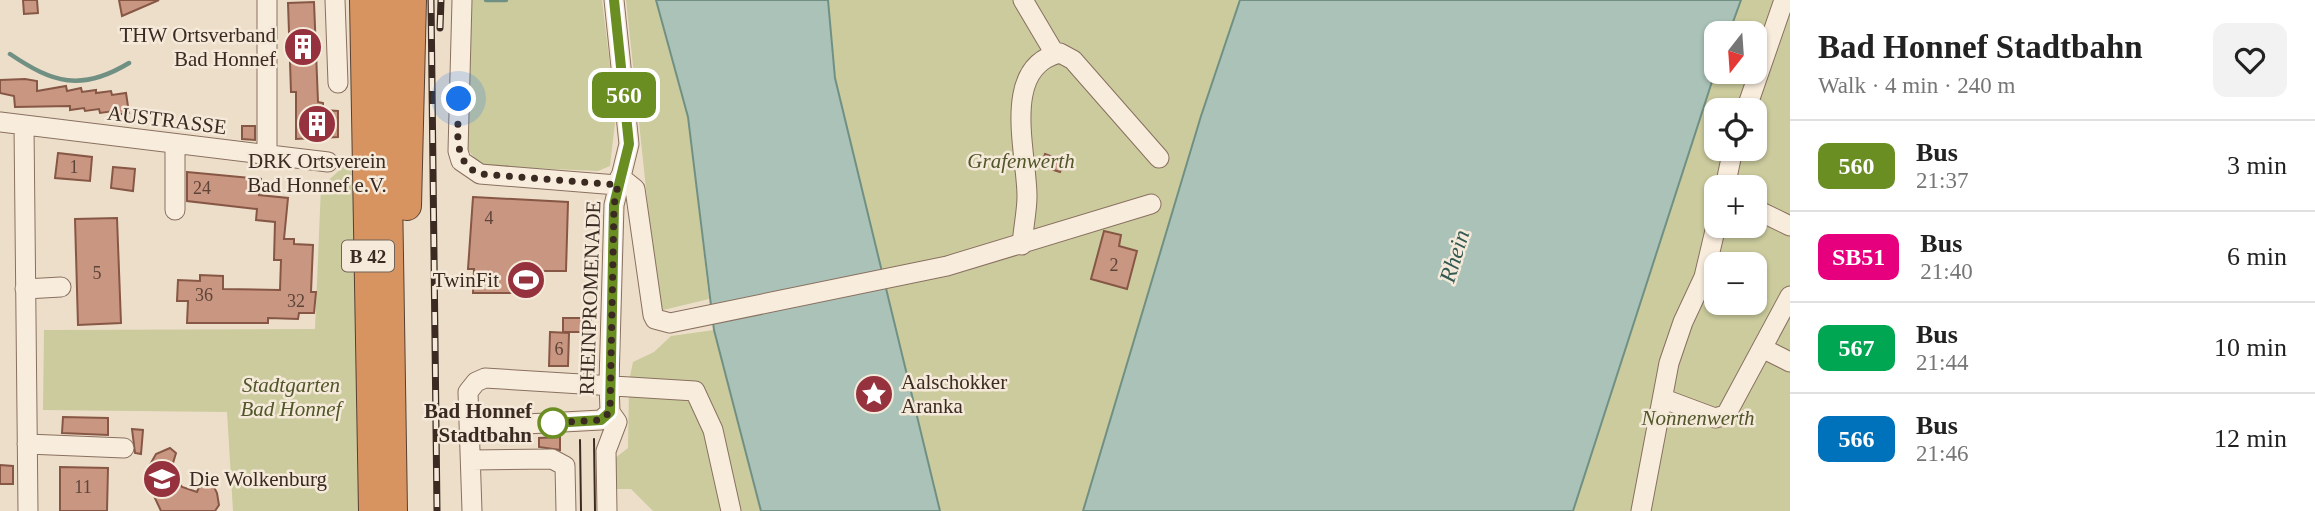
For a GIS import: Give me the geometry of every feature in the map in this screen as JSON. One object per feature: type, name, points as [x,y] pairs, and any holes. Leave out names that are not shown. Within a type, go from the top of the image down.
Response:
[{"type":"highway","name":"B 42","points":[[364,0],[373,511]]},
{"type":"highway","name":"B 42","points":[[385,0],[393,511]]},
{"type":"highway","points":[[391,386],[399,355],[412,0]]},
{"type":"street","points":[[267,0],[267,155]]},
{"type":"street","points":[[335,0],[338,83]]},
{"type":"street","points":[[462,0],[458,151],[461,160],[480,174],[619,181],[635,188],[655,319],[670,323],[947,266],[1151,204]]},
{"type":"street","points":[[1023,0],[1055,54],[1073,60],[1158,158]]},
{"type":"street","points":[[1750,98],[1784,0]]},
{"type":"street","name":"RHEINPROMENADE","points":[[607,511],[606,451],[617,422],[610,412],[609,383],[614,205],[629,144],[615,9]]},
{"type":"street","points":[[1022,245],[1027,197],[1022,97],[1028,76],[1037,63],[1055,54]]},
{"type":"street","name":"AUSTRASSE","points":[[0,122],[328,162]]},
{"type":"street","points":[[24,126],[28,511]]},
{"type":"street","points":[[175,144],[175,210]]},
{"type":"street","points":[[1767,215],[1790,226]]},
{"type":"street","points":[[1641,511],[1652,440],[1664,399],[1669,363],[1683,322],[1704,277],[1713,238]]},
{"type":"street","points":[[25,289],[61,287]]},
{"type":"street","points":[[1664,399],[1721,418],[1726,415],[1790,296]]},
{"type":"street","points":[[1762,348],[1790,362]]},
{"type":"street","points":[[472,511],[468,392],[476,382],[485,379],[609,383],[695,391],[713,430],[731,511]]},
{"type":"street","points":[[470,427],[601,420],[610,412]]},
{"type":"street","points":[[27,444],[124,448]]},
{"type":"street","points":[[471,460],[552,459],[565,466],[566,511]]},
{"type":"green space","points":[[471,0],[602,0],[616,114],[610,166],[598,171],[482,166],[465,147]]},
{"type":"green space","points":[[626,0],[656,0],[688,117],[709,299],[659,311]]},
{"type":"green space","name":"Grafenwerth","points":[[828,0],[1240,0],[1201,116],[1083,511],[940,511],[835,78]]},
{"type":"green space","name":"Nonnenwerth","points":[[1741,0],[1790,0],[1790,511],[1573,511],[1704,106],[1704,161],[1767,161],[1767,98],[1707,98],[1711,84],[1768,84],[1768,21],[1733,21]]},
{"type":"green space","name":"Stadtgarten Bad Honnef","points":[[354,157],[359,511],[233,511],[227,412],[43,410],[44,330],[315,329],[321,187]]},
{"type":"green space","points":[[714,330],[761,511],[735,511],[701,385],[629,381],[633,362],[654,352],[671,336]]},
{"type":"green space","points":[[629,389],[685,394],[701,409],[725,511],[653,511],[631,489],[615,489],[615,458],[628,448]]},
{"type":"water","points":[[656,0],[828,0],[835,78],[940,511],[761,511],[714,330],[688,117]]},
{"type":"water","name":"Rhein","points":[[1240,0],[1741,0],[1733,21],[1704,21],[1704,84],[1711,84],[1707,98],[1704,98],[1704,106],[1573,511],[1083,511],[1201,116]]},
{"type":"building","points":[[23,0],[37,0],[38,13],[24,14]]},
{"type":"building","points":[[119,0],[159,0],[122,16]]},
{"type":"building","points":[[314,2],[318,102],[323,103],[323,110],[338,111],[338,137],[296,139],[296,92],[291,92],[288,3]]},
{"type":"building","points":[[0,80],[37,81],[37,91],[66,86],[67,91],[81,88],[82,92],[111,91],[112,95],[126,93],[129,113],[115,115],[114,111],[100,113],[99,109],[85,111],[84,108],[70,110],[70,106],[15,107],[14,96],[0,93]]},
{"type":"building","points":[[242,126],[255,126],[255,140],[242,139]]},
{"type":"building","points":[[58,153],[92,157],[90,181],[55,178]]},
{"type":"building","points":[[1045,154],[1064,161],[1060,172],[1041,166]]},
{"type":"building","points":[[113,167],[135,169],[133,191],[111,188]]},
{"type":"building","points":[[187,172],[261,179],[259,195],[288,198],[284,239],[294,239],[294,244],[313,245],[311,292],[316,292],[314,313],[299,313],[298,319],[268,318],[268,323],[187,323],[188,301],[177,301],[178,280],[200,281],[200,275],[223,276],[223,289],[280,290],[281,260],[274,260],[275,222],[256,220],[257,209],[187,201]]},
{"type":"building","points":[[473,197],[568,202],[566,271],[534,271],[533,288],[513,287],[513,293],[473,293],[474,269],[468,269]]},
{"type":"building","points":[[117,218],[121,323],[78,325],[75,219]]},
{"type":"building","points":[[1104,231],[1121,235],[1119,246],[1137,251],[1127,289],[1091,279]]},
{"type":"building","points":[[563,318],[591,318],[591,332],[563,332]]},
{"type":"building","points":[[550,332],[569,333],[568,366],[549,366]]},
{"type":"building","points":[[63,417],[108,418],[108,435],[62,433]]},
{"type":"building","points":[[132,429],[143,430],[141,454],[135,453]]},
{"type":"building","points":[[560,437],[560,450],[539,447],[539,438]]},
{"type":"building","name":"Die Wolkenburg","points":[[170,448],[176,453],[170,473],[182,487],[197,492],[202,480],[210,479],[219,505],[215,511],[161,511],[147,481],[154,475],[147,470],[156,454]]},
{"type":"building","points":[[0,465],[13,466],[13,484],[0,484]]},
{"type":"building","points":[[60,467],[108,468],[107,511],[60,511]]},
{"type":"waterway","points":[[486,0],[506,0]]},
{"type":"waterway","points":[[10,54],[40,72],[68,80],[96,78],[129,63]]},
{"type":"tram line","points":[[594,439],[595,511]]},
{"type":"tram line","points":[[580,440],[581,511]]},
{"type":"railway","points":[[431,0],[437,511]]},
{"type":"railway","points":[[440,28],[441,0]]},
{"type":"bus line","name":"560","points":[[553,423],[601,420],[610,412],[614,205],[629,144],[614,0]]},
{"type":"place","name":"THW Ortsverband Bad Honnef","points":[[303,47]]},
{"type":"place","name":"DRK Ortsverein Bad Honnef e.V.","points":[[317,124]]},
{"type":"place","name":"TwinFit","points":[[526,280]]},
{"type":"place","name":"Aalschokker Aranka","points":[[874,394]]},
{"type":"place","name":"Bad Honnef Stadtbahn","points":[[553,423]]},
{"type":"place","name":"Die Wolkenburg","points":[[162,479]]},
{"type":"route","points":[[459,99],[458,151],[461,160],[470,170],[480,174],[618,185],[614,205],[610,412],[601,420],[553,423]]}]
